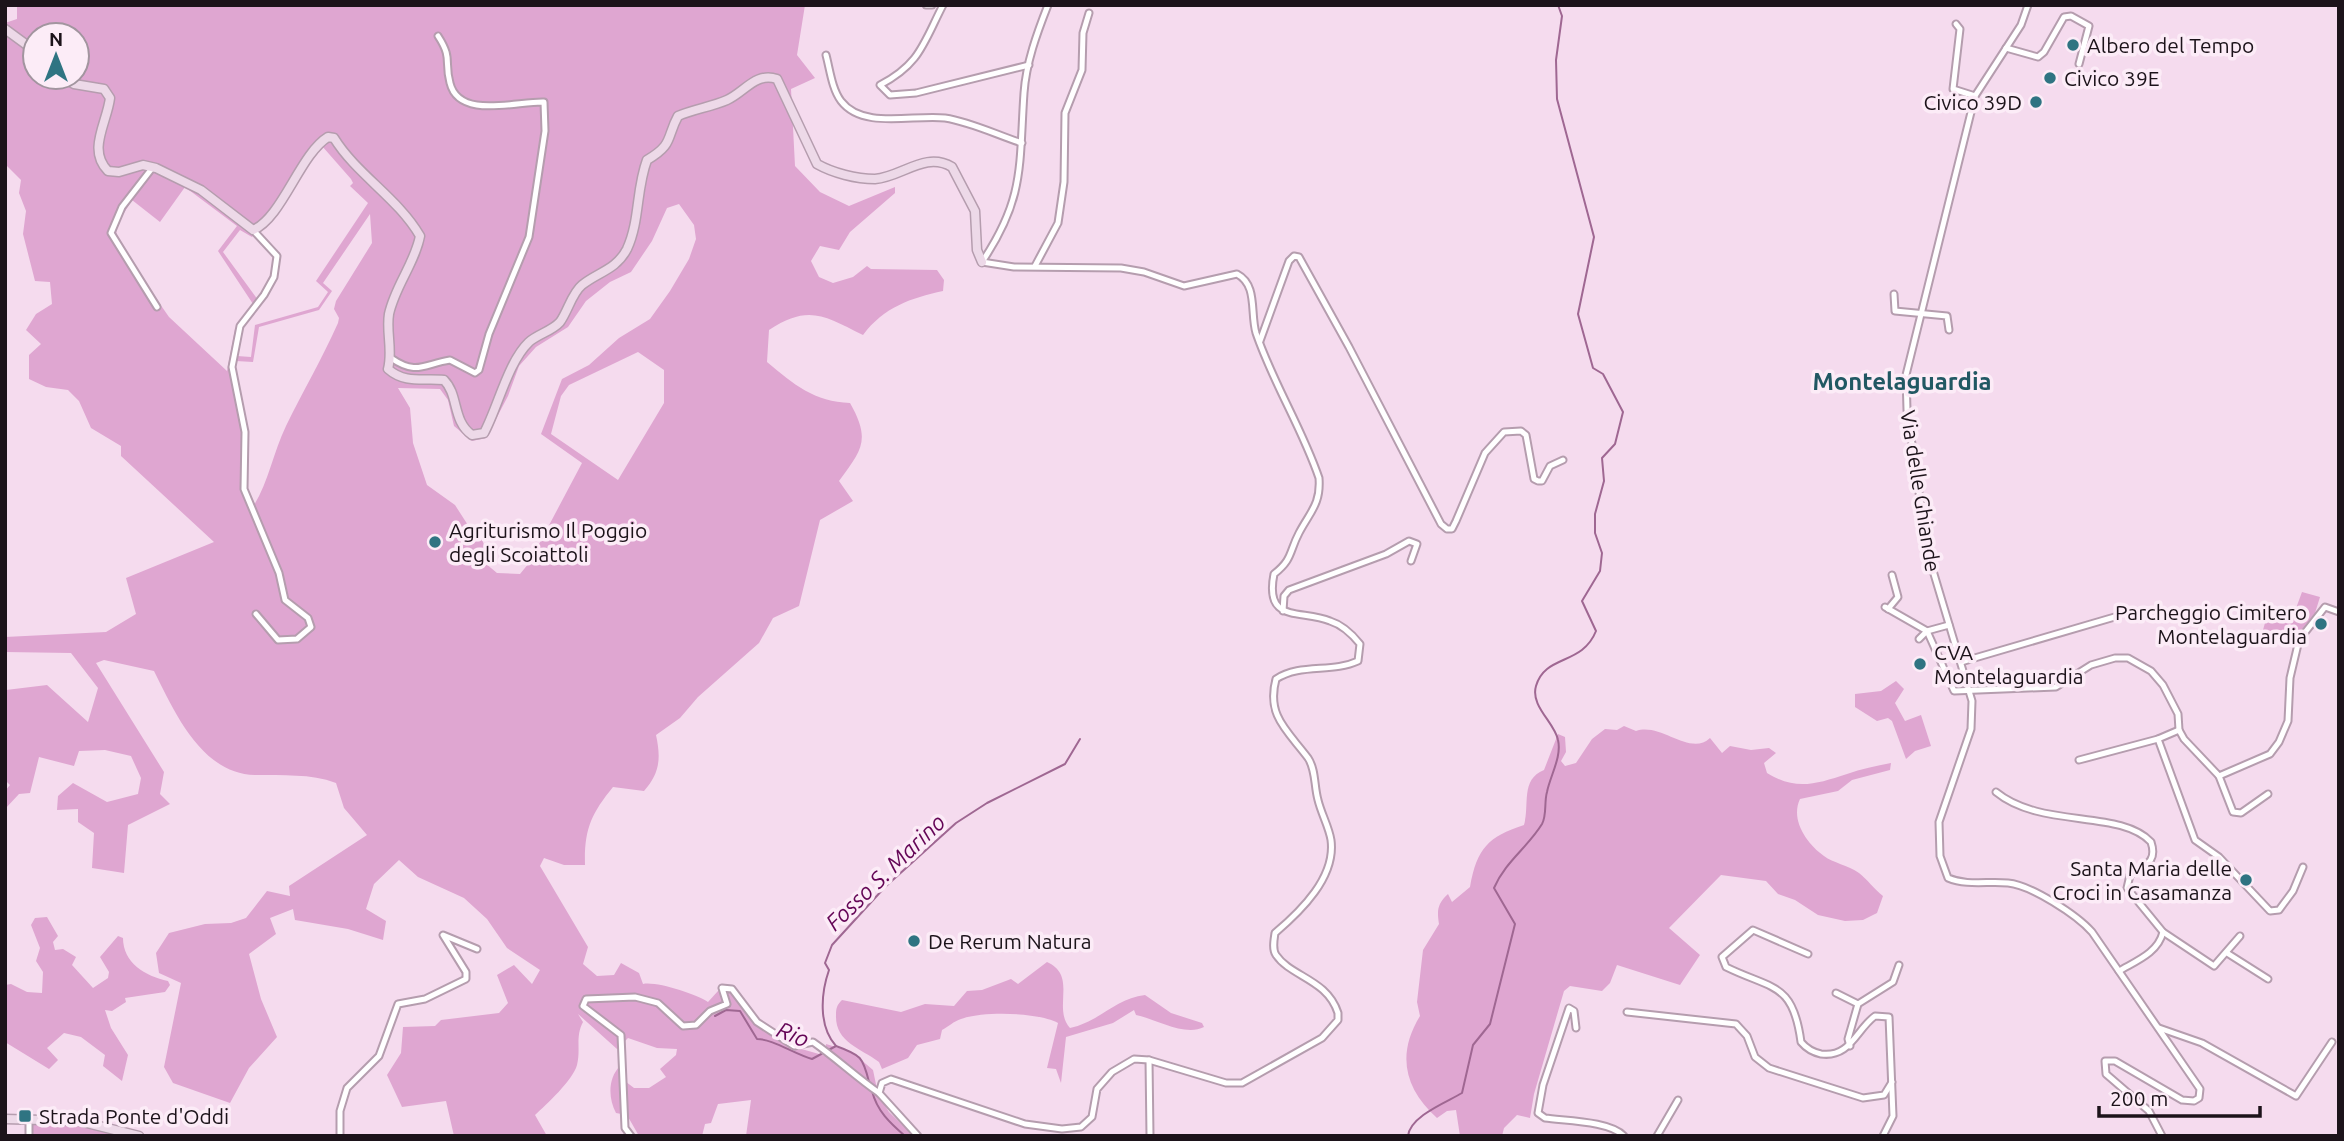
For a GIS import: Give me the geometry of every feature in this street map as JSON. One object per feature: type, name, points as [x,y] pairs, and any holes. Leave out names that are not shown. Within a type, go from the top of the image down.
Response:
[{"type":"street","points":[[926,5],[932,5]]},
{"type":"street","points":[[943,5],[912,64],[902,74],[880,85],[883,91],[890,95],[916,93],[1029,65]]},
{"type":"street","points":[[982,262],[1011,213],[1019,186],[1029,65],[1048,5]]},
{"type":"street","name":"Via delle Ghiande","points":[[2028,5],[2021,24],[1975,96],[1906,375],[1906,400],[1928,554],[1970,690],[1971,729],[1939,822],[1940,856],[1948,878],[1961,882],[2019,885],[2084,924],[2200,1089],[2199,1098],[2194,1101],[2182,1100],[2115,1061],[2109,1059],[2103,1064],[2106,1074],[2149,1111],[2162,1136]]},
{"type":"street","points":[[1035,267],[1058,223],[1065,181],[1065,113],[1082,69],[1083,33],[1088,13]]},
{"type":"street","points":[[2006,48],[2038,57],[2044,52],[2064,17],[2071,16],[2089,26],[2080,64]]},
{"type":"street","points":[[1956,24],[1960,29],[1953,89],[1975,96]]},
{"type":"street","points":[[5,29],[21,41]]},
{"type":"street","points":[[391,358],[412,368],[425,369],[450,360],[475,373],[479,370],[489,334],[528,237],[545,131],[544,102],[524,101],[478,106],[464,103],[450,85],[450,59],[438,36]]},
{"type":"street","points":[[826,55],[836,93],[843,103],[855,111],[870,117],[945,118],[1022,144]]},
{"type":"street","points":[[253,230],[263,222],[300,175],[319,142],[328,137],[334,138],[359,169],[410,219],[420,236],[417,250],[389,315],[391,358],[388,369],[397,377],[412,381],[444,380],[450,386],[464,429],[472,435],[484,433],[500,402],[516,359],[528,343],[558,324],[581,285],[612,268],[626,251],[634,231],[647,160],[660,152],[672,137],[678,116],[727,100],[753,81],[768,76],[776,79],[817,164],[830,171],[875,178],[933,160],[952,167],[975,211],[977,250],[982,262]]},
{"type":"street","points":[[91,87],[104,89],[110,98],[107,117],[97,142],[97,155],[108,171],[119,172],[143,164],[201,190],[253,230],[277,256],[274,277],[240,326],[233,352],[233,385],[244,432],[244,489],[279,573],[285,600],[308,618],[311,627],[297,639],[278,640],[256,614]]},
{"type":"street","points":[[153,167],[122,207],[111,233],[158,307]]},
{"type":"street","points":[[1260,341],[1289,261],[1294,256],[1299,257],[1349,347],[1383,418],[1441,524],[1447,529],[1452,529],[1485,453],[1504,432],[1521,431],[1526,435],[1534,478],[1538,481],[1542,481],[1550,466],[1563,460]]},
{"type":"street","points":[[877,1091],[882,1083],[891,1079],[1024,1124],[1062,1129],[1081,1127],[1092,1117],[1097,1089],[1112,1072],[1134,1059],[1149,1060],[1226,1083],[1242,1083],[1322,1038],[1338,1020],[1336,1005],[1322,988],[1280,959],[1274,947],[1275,933],[1310,901],[1332,852],[1331,837],[1319,804],[1314,774],[1308,759],[1284,733],[1272,693],[1276,678],[1289,671],[1347,666],[1358,661],[1360,644],[1342,627],[1327,619],[1295,616],[1283,611],[1274,599],[1274,574],[1291,558],[1299,532],[1314,513],[1319,501],[1319,478],[1260,341],[1251,291],[1245,278],[1237,274],[1184,286],[1144,272],[1121,268],[1035,267],[982,262]]},
{"type":"street","points":[[1894,294],[1895,311],[1947,316],[1949,330]]},
{"type":"street","points":[[1283,611],[1284,596],[1289,590],[1386,554],[1409,541],[1417,544],[1418,548],[1411,561]]},
{"type":"street","name":"Via delle Ghiande","points":[[1892,575],[1898,597],[1886,608],[1927,631]]},
{"type":"street","points":[[2219,776],[2270,754],[2288,721],[2290,678],[2299,640],[2325,607],[2339,612]]},
{"type":"street","points":[[1961,662],[2118,616]]},
{"type":"street","points":[[1919,639],[1927,631],[1949,625]]},
{"type":"street","points":[[1927,631],[1954,691],[2056,687],[2091,665],[2115,658],[2128,658],[2151,670],[2163,685],[2178,714],[2179,730],[2184,739],[2219,776],[2233,812],[2241,813],[2268,794]]},
{"type":"street","points":[[2079,760],[2158,739],[2179,730]]},
{"type":"street","points":[[2158,739],[2195,840],[2220,857],[2270,911],[2278,910],[2294,891],[2303,867]]},
{"type":"street","points":[[1996,792],[2050,817],[2118,825],[2142,832],[2151,842],[2154,856],[2150,863],[2130,875],[2127,888],[2163,932],[2208,965],[2217,965],[2239,936]]},
{"type":"street","points":[[1808,954],[1753,930],[1722,957],[1726,967],[1786,994],[1798,1017],[1801,1042],[1805,1047],[1830,1054],[1850,1046],[1875,1016],[1889,1017],[1893,1116],[1883,1136]]},
{"type":"street","points":[[2119,971],[2144,957],[2158,944],[2163,932]]},
{"type":"street","points":[[340,1136],[340,1111],[347,1088],[379,1056],[398,1004],[425,999],[466,979],[467,972],[443,935],[477,949]]},
{"type":"street","points":[[2227,953],[2268,979]]},
{"type":"street","points":[[1850,1046],[1848,1039],[1858,1004],[1893,982],[1899,965]]},
{"type":"street","points":[[631,1136],[625,1128],[621,1035],[583,1006],[586,999],[635,997],[658,1003],[683,1026],[696,1025],[710,1011],[727,1004],[722,988],[732,989],[757,1021],[794,1046],[813,1042],[839,1058],[877,1091],[918,1136]]},
{"type":"street","points":[[1836,993],[1858,1004]]},
{"type":"street","points":[[1576,1028],[1574,1011],[1569,1008],[1543,1085],[1538,1113],[1545,1118],[1598,1124],[1618,1130],[1624,1136]]},
{"type":"street","points":[[1627,1012],[1737,1024],[1747,1036],[1755,1057],[1769,1068],[1863,1098],[1884,1095],[1892,1082]]},
{"type":"street","points":[[2158,1028],[2202,1043],[2296,1096],[2332,1042]]},
{"type":"street","points":[[1149,1060],[1150,1136]]},
{"type":"street","points":[[1657,1136],[1678,1100]]},
{"type":"street","points":[[5,1119],[79,1121],[139,1136]]},
{"type":"street","points":[[29,1119],[29,1136]]},
{"type":"shaded area","points":[[17,5],[805,5],[797,55],[815,78],[791,89],[795,166],[820,192],[849,206],[895,187],[895,193],[850,232],[839,250],[820,246],[811,261],[819,277],[833,283],[853,277],[867,266],[871,269],[937,270],[944,280],[943,291],[899,305],[880,317],[863,335],[827,318],[806,315],[795,317],[769,330],[767,362],[795,384],[815,395],[850,403],[860,426],[861,444],[839,481],[853,501],[820,520],[799,606],[773,618],[759,643],[698,697],[680,718],[656,735],[658,765],[644,791],[613,787],[605,797],[590,823],[585,865],[564,865],[544,858],[540,866],[588,947],[583,964],[597,976],[614,975],[621,963],[639,973],[643,984],[676,989],[708,1002],[718,991],[729,991],[754,1020],[791,1046],[826,1056],[826,1044],[852,1052],[873,1070],[878,1094],[889,1112],[914,1136],[746,1136],[751,1100],[718,1104],[711,1123],[705,1124],[702,1136],[639,1136],[627,1115],[616,1113],[613,1107],[610,1088],[613,1076],[620,1066],[621,1078],[634,1088],[649,1088],[666,1077],[660,1069],[676,1055],[677,1049],[657,1048],[628,1038],[617,1049],[578,1014],[583,1022],[579,1033],[577,1065],[559,1092],[535,1115],[547,1136],[454,1136],[446,1101],[402,1107],[387,1075],[401,1053],[403,1027],[435,1026],[441,1020],[499,1013],[508,1003],[497,975],[514,965],[532,984],[540,970],[507,948],[487,919],[464,898],[418,877],[399,860],[374,884],[366,909],[386,921],[383,940],[348,929],[295,920],[293,909],[270,918],[276,934],[249,954],[261,999],[277,1037],[249,1068],[230,1103],[173,1083],[164,1067],[181,983],[159,973],[156,953],[169,933],[246,918],[267,891],[290,896],[289,886],[367,835],[344,808],[336,783],[306,776],[236,772],[220,764],[205,753],[192,738],[154,671],[104,660],[96,663],[164,772],[160,794],[170,804],[128,825],[124,873],[92,868],[94,833],[78,822],[78,809],[57,810],[58,796],[73,783],[107,802],[138,794],[141,778],[131,756],[105,750],[79,751],[74,766],[39,757],[30,793],[19,794],[5,809],[5,791],[10,785],[5,780],[6,690],[47,685],[88,722],[98,688],[71,653],[5,652],[5,637],[106,632],[136,614],[126,578],[214,542],[121,456],[121,446],[91,428],[79,401],[68,390],[46,387],[29,379],[29,355],[41,344],[26,330],[36,314],[52,304],[50,282],[35,281],[23,234],[26,211],[19,193],[21,180],[5,164],[5,23],[17,19]],"holes":[[[322,146],[351,179],[353,183],[350,186],[368,203],[316,281],[328,292],[318,307],[255,325],[251,357],[237,356],[242,330],[261,304],[223,252],[240,230],[252,237]],[[185,187],[237,226],[218,251],[253,304],[235,329],[227,371],[169,317],[117,242],[116,226],[132,200],[160,222]],[[679,204],[694,225],[696,239],[689,259],[650,319],[619,338],[589,365],[562,379],[541,434],[582,463],[529,563],[520,574],[497,573],[485,563],[487,553],[479,531],[473,533],[455,505],[427,485],[413,443],[410,408],[398,388],[440,389],[448,400],[454,426],[472,441],[486,438],[508,396],[519,366],[536,347],[568,327],[586,301],[610,282],[631,272],[652,241],[667,208]],[[370,214],[372,243],[336,301],[334,309],[339,318],[338,323],[286,426],[253,507],[245,481],[246,439],[234,367],[236,361],[253,362],[259,327],[319,310],[332,291],[323,283]],[[638,352],[664,370],[664,403],[618,480],[551,434],[561,396],[569,385]]]},
{"type":"shaded area","points":[[2302,592],[2320,597],[2315,613],[2295,638],[2263,630],[2270,605],[2295,611]]},
{"type":"shaded area","points":[[1896,681],[1904,689],[1895,703],[1905,721],[1921,715],[1931,746],[1915,751],[1906,759],[1892,721],[1888,718],[1877,721],[1855,707],[1855,694],[1881,691]]},
{"type":"shaded area","points":[[1624,726],[1636,731],[1655,731],[1694,744],[1710,738],[1722,753],[1730,746],[1751,750],[1769,748],[1776,753],[1764,763],[1767,773],[1777,779],[1797,784],[1826,781],[1891,763],[1890,770],[1852,780],[1838,791],[1800,799],[1797,807],[1802,831],[1812,845],[1828,858],[1859,873],[1883,896],[1877,913],[1863,920],[1845,921],[1818,915],[1795,900],[1778,894],[1766,881],[1721,875],[1669,928],[1700,955],[1680,985],[1617,965],[1610,983],[1602,991],[1570,986],[1564,991],[1534,1094],[1530,1118],[1517,1115],[1504,1128],[1502,1136],[1460,1136],[1456,1110],[1447,1111],[1437,1118],[1417,1095],[1411,1083],[1406,1058],[1408,1044],[1420,1016],[1417,1002],[1423,950],[1439,924],[1440,904],[1448,894],[1452,902],[1470,887],[1476,863],[1486,846],[1501,834],[1524,825],[1529,786],[1536,774],[1544,770],[1558,734],[1565,737],[1566,752],[1561,761],[1565,766],[1576,763],[1592,739],[1605,729],[1617,730]]},
{"type":"shaded area","points":[[47,917],[58,936],[53,942],[55,950],[63,949],[76,957],[72,965],[93,988],[108,978],[109,972],[100,957],[118,936],[123,938],[127,955],[137,967],[151,976],[168,981],[170,985],[165,992],[125,998],[126,1002],[112,1011],[105,1010],[111,1028],[128,1055],[122,1081],[103,1066],[105,1055],[81,1037],[64,1033],[47,1048],[58,1060],[49,1069],[5,1042],[5,985],[11,984],[27,992],[42,993],[43,972],[36,961],[40,948],[31,925],[35,918]]},
{"type":"shaded area","points":[[1047,962],[1061,975],[1063,1011],[1070,1028],[1090,1021],[1125,1001],[1145,995],[1171,1013],[1202,1023],[1204,1027],[1196,1030],[1179,1029],[1136,1015],[1134,1010],[1113,1023],[1066,1037],[1061,1083],[1056,1069],[1047,1068],[1058,1023],[1049,1019],[1010,1014],[970,1016],[942,1030],[940,1039],[917,1045],[908,1058],[882,1069],[879,1062],[844,1038],[837,1024],[837,1008],[842,1000],[901,1012],[925,1004],[954,1006],[967,991],[982,990],[1011,979],[1018,984]]},
{"type":"shaded area","points":[[29,1119],[61,1119],[139,1136],[29,1136]]},
{"type":"waterway","points":[[1408,1136],[1410,1129],[1422,1116],[1462,1093],[1473,1045],[1490,1024],[1515,924],[1494,888],[1504,870],[1542,824],[1559,746],[1556,734],[1536,700],[1536,686],[1547,669],[1582,650],[1596,631],[1582,601],[1600,571],[1602,553],[1595,533],[1595,514],[1604,481],[1602,458],[1615,444],[1623,412],[1603,374],[1593,368],[1578,314],[1594,237],[1557,99],[1556,60],[1562,16],[1558,5]]},
{"type":"waterway","name":"Fosso S. Marino","points":[[836,1046],[826,1029],[823,1009],[829,970],[825,963],[832,945],[885,887],[956,823],[987,803],[1065,764],[1080,739]]},
{"type":"waterway","name":"Rio","points":[[715,1016],[726,1010],[740,1011],[757,1039],[770,1041],[812,1059],[836,1046],[844,1049],[860,1058],[869,1082]]},
{"type":"waterway","name":"Rio","points":[[872,1091],[881,1111],[905,1136]]},
{"type":"place","name":"Albero del Tempo","points":[[2073,45]]},
{"type":"place","name":"Civico 39E","points":[[2050,78]]},
{"type":"place","name":"Civico 39D","points":[[2036,102]]},
{"type":"place","name":"Agriturismo Il Poggio degli Scoiattoli","points":[[435,542]]},
{"type":"place","name":"Parcheggio Cimitero Montelaguardia","points":[[2321,624]]},
{"type":"place","name":"CVA Montelaguardia","points":[[1920,664]]},
{"type":"place","name":"Santa Maria delle Croci in Casamanza","points":[[2246,880]]},
{"type":"place","name":"De Rerum Natura","points":[[914,941]]},
{"type":"place","name":"Strada Ponte d'Oddi","points":[[25,1116]]},
{"type":"district","name":"Montelaguardia","points":[[1902,381]]}]
